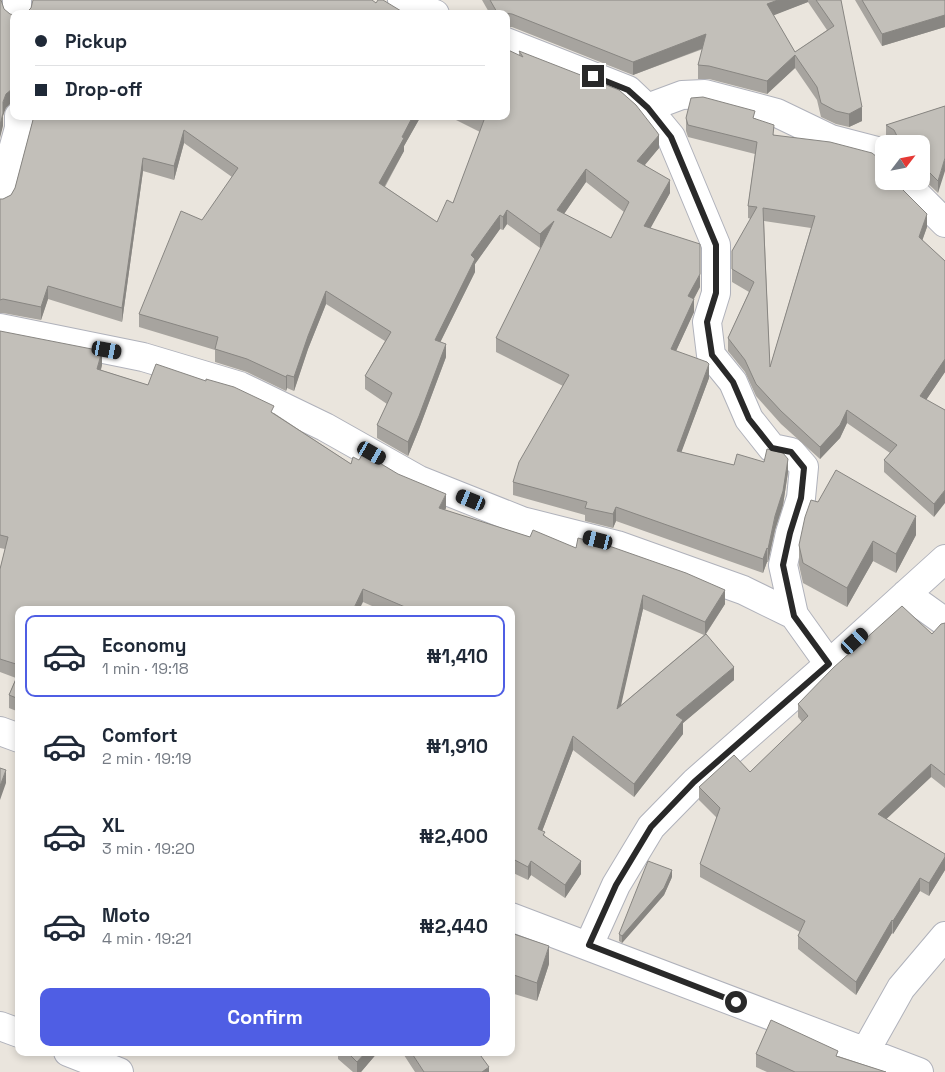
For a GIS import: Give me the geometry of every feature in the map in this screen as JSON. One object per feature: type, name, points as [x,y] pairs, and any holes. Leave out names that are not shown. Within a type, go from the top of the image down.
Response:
[{"type":"street","points":[[402,0],[426,10]]},
{"type":"street","points":[[510,44],[628,90],[648,108],[671,137],[716,245],[716,293],[707,322],[712,355],[733,382],[749,419],[772,448],[791,452],[804,468],[801,498],[790,533],[783,565],[794,616],[829,664]]},
{"type":"street","points":[[648,108],[682,96],[705,94],[777,113],[831,139],[875,150]]},
{"type":"street","points":[[0,197],[19,128],[19,120]]},
{"type":"street","points":[[911,190],[945,223]]},
{"type":"street","points":[[0,328],[143,357],[240,386],[325,427],[419,480],[522,521],[617,545],[743,590],[794,616]]},
{"type":"street","points":[[589,945],[616,885],[651,827],[694,782],[945,559]]},
{"type":"street","points":[[906,594],[945,622]]},
{"type":"street","points":[[0,731],[15,737]]},
{"type":"street","points":[[515,918],[919,1072]]},
{"type":"street","points":[[865,1052],[902,988],[945,936]]},
{"type":"street","points":[[0,1026],[15,1032]]},
{"type":"street","points":[[78,1056],[119,1072]]},
{"type":"building","points":[[1,0],[4,9],[10,14],[10,91],[6,94],[3,102],[0,125]]},
{"type":"building","points":[[33,0],[372,0],[376,3],[378,0],[383,0],[399,10],[29,10]]},
{"type":"building","points":[[490,0],[778,0],[767,4],[795,52],[834,26],[816,0],[841,0],[862,107],[849,114],[836,111],[821,103],[817,87],[795,55],[767,81],[709,66],[698,65],[706,34],[633,62],[510,14],[510,10],[496,10]]},
{"type":"building","points":[[862,0],[945,0],[945,15],[882,34]]},
{"type":"building","points":[[510,51],[523,57],[519,51],[619,90],[636,105],[659,135],[637,161],[670,180],[644,226],[700,244],[700,274],[688,296],[694,299],[671,349],[709,364],[677,451],[734,465],[737,454],[764,462],[767,449],[783,453],[788,459],[783,491],[768,549],[763,559],[616,507],[613,514],[585,508],[587,502],[513,482],[519,462],[569,375],[496,338],[554,221],[540,234],[507,210],[503,217],[500,215],[471,255],[475,259],[435,340],[446,344],[408,442],[377,425],[392,393],[365,376],[391,332],[326,291],[294,377],[287,375],[286,377],[247,359],[215,349],[218,337],[139,314],[181,211],[202,220],[238,168],[184,130],[174,166],[143,158],[122,308],[48,286],[41,307],[0,300],[0,199],[11,195],[15,188],[33,120],[411,120],[402,137],[404,138],[379,183],[437,222],[447,200],[453,203],[484,120],[510,120]],"holes":[[[586,169],[629,202],[611,238],[557,210]]]},
{"type":"building","points":[[703,97],[755,111],[753,118],[774,125],[773,135],[830,142],[872,153],[875,155],[875,190],[903,190],[927,214],[919,237],[945,261],[945,359],[920,396],[945,410],[945,490],[934,504],[884,460],[897,445],[847,410],[840,425],[820,447],[781,411],[756,384],[745,360],[728,338],[754,282],[732,269],[732,251],[757,207],[748,206],[757,142],[688,125],[686,118],[691,98]],"holes":[[[763,208],[815,216],[770,367]]]},
{"type":"building","points":[[945,106],[945,158],[938,181],[930,173],[930,135],[896,135],[894,130],[886,125]]},
{"type":"building","points":[[0,331],[102,351],[97,369],[148,385],[156,364],[206,381],[206,379],[234,387],[274,406],[271,412],[351,464],[353,457],[359,460],[363,453],[398,474],[446,494],[439,508],[530,537],[533,530],[576,548],[578,538],[612,547],[686,573],[725,590],[705,622],[643,595],[617,709],[706,634],[734,667],[676,715],[683,720],[634,784],[573,736],[538,829],[545,832],[543,835],[581,861],[565,885],[531,861],[528,867],[515,860],[515,606],[403,606],[363,589],[355,606],[15,606],[15,664],[0,659],[0,569],[8,537],[0,535]]},
{"type":"building","points":[[836,470],[916,516],[896,554],[873,541],[847,588],[803,563],[799,545],[811,500],[818,502]]},
{"type":"building","points":[[902,606],[932,634],[941,624],[945,623],[945,775],[931,764],[878,814],[945,854],[945,857],[929,883],[920,878],[892,920],[856,982],[798,936],[805,921],[700,864],[720,808],[699,787],[734,755],[750,772],[808,716],[798,704],[833,668]]},
{"type":"building","points":[[15,681],[15,697],[9,695]]},
{"type":"building","points":[[0,768],[6,770],[0,786]]},
{"type":"building","points":[[648,861],[672,870],[664,888],[622,936],[619,934]]},
{"type":"building","points":[[515,934],[549,946],[537,983],[515,975]]},
{"type":"building","points":[[771,1020],[838,1051],[836,1056],[886,1072],[795,1072],[756,1054]]},
{"type":"building","points":[[351,1056],[362,1056],[357,1062]]},
{"type":"building","points":[[414,1056],[481,1056],[489,1067],[482,1072],[424,1072]]},
{"type":"route","points":[[593,76],[628,90],[648,108],[671,137],[716,245],[716,293],[707,322],[712,355],[733,382],[749,419],[772,448],[791,452],[804,468],[801,498],[790,533],[783,565],[794,616],[829,664],[694,782],[651,827],[616,885],[589,945],[736,1002]]}]
